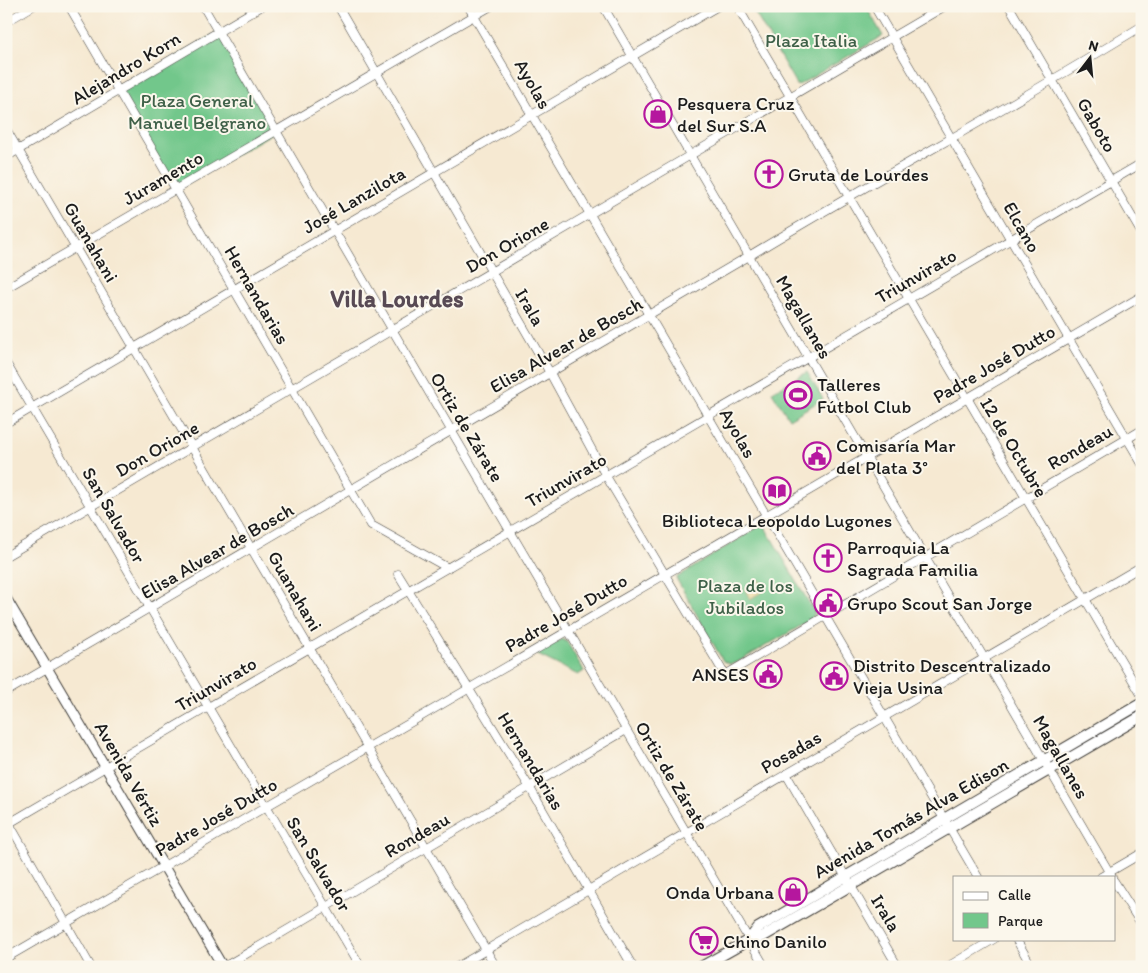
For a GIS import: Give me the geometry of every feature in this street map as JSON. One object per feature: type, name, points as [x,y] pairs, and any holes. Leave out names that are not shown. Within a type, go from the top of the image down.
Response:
[{"type":"main road","name":"Avenida Tomás Alva Edison","points":[[701,967],[748,940],[762,937],[848,882],[1047,765],[1142,703]]},
{"type":"main road","name":"Avenida Tomás Alva Edison","points":[[1047,765],[1142,716]]},
{"type":"main road","name":"Avenida Tomás Alva Edison","points":[[748,940],[758,928],[848,882]]},
{"type":"street","points":[[6,22],[33,6]]},
{"type":"street","name":"Hernandarias","points":[[69,6],[175,190],[235,288],[291,390],[371,525],[448,568]]},
{"type":"street","name":"Ortiz de Zárate","points":[[202,6],[566,631],[765,967]]},
{"type":"street","name":"Alejandro Korn","points":[[6,157],[262,6]]},
{"type":"street","name":"Irala","points":[[338,6],[376,75],[550,373],[606,476],[667,575],[725,675]]},
{"type":"street","name":"Ayolas","points":[[468,6],[977,876]]},
{"type":"street","name":"Juramento","points":[[6,288],[376,75],[491,6]]},
{"type":"street","name":"Magallanes","points":[[603,6],[1110,874]]},
{"type":"street","name":"José Lanzilota","points":[[6,423],[718,6]]},
{"type":"street","name":"12 de Octubre","points":[[737,6],[1142,696]]},
{"type":"street","name":"Elcano","points":[[874,6],[1142,464]]},
{"type":"street","name":"Don Orione","points":[[6,556],[945,6]]},
{"type":"street","name":"Gaboto","points":[[1009,6],[1142,234]]},
{"type":"street","points":[[1140,6],[1142,10]]},
{"type":"street","name":"Elisa Alvear de Bosch","points":[[6,692],[252,549],[848,196],[1052,82],[1142,26]]},
{"type":"street","name":"Guanahani","points":[[6,129],[496,967]]},
{"type":"street","name":"Triunvirato","points":[[7,822],[106,767],[1142,163]]},
{"type":"street","name":"Padre José Dutto","points":[[6,958],[566,631],[667,575],[1142,296]]},
{"type":"street","name":"San Salvador","points":[[6,363],[361,967]]},
{"type":"street","name":"Rondeau","points":[[725,675],[827,617],[1142,430]]},
{"type":"street","name":"Posadas","points":[[457,967],[1142,566]]},
{"type":"street","name":"Hernandarias","points":[[398,574],[467,689],[530,788],[633,967]]},
{"type":"street","name":"Avenida Vértiz","points":[[6,598],[224,967]]},
{"type":"street","name":"Rondeau","points":[[224,967],[626,730]]},
{"type":"street","name":"Irala","points":[[786,774],[898,967]]},
{"type":"street","points":[[7,822],[91,967]]},
{"type":"street","points":[[1110,874],[1142,853]]},
{"type":"street","points":[[1116,884],[1142,925]]},
{"type":"street","points":[[947,967],[992,940]]},
{"type":"street","points":[[1017,940],[1032,967]]},
{"type":"green space","name":"Plaza Italia","points":[[751,6],[866,6],[883,36],[797,86]]},
{"type":"green space","name":"Plaza General Manuel Belgrano","points":[[218,32],[276,131],[175,190],[119,91]]},
{"type":"green space","name":"Talleres Fútbol Club","points":[[807,372],[823,399],[789,419],[772,392]]},
{"type":"green space","name":"Plaza de los Jubilados","points":[[758,527],[765,527],[815,613],[811,620],[736,663],[729,664],[723,661],[676,578]]},
{"type":"green space","points":[[562,639],[567,642],[584,671],[578,675],[536,654]]},
{"type":"sand","points":[[759,580],[765,590],[750,599],[745,589]]},
{"type":"place","name":"Pesquera Cruz del Sur S.A","points":[[658,114]]},
{"type":"place","name":"Gruta de Lourdes","points":[[769,174]]},
{"type":"place","name":"Talleres Fútbol Club","points":[[798,395]]},
{"type":"place","name":"Comisaría Mar del Plata 3°","points":[[817,456]]},
{"type":"place","name":"Biblioteca Leopoldo Lugones","points":[[777,491]]},
{"type":"place","name":"Parroquia La Sagrada Familia","points":[[828,558]]},
{"type":"place","name":"Grupo Scout San Jorge","points":[[828,603]]},
{"type":"place","name":"ANSES","points":[[768,674]]},
{"type":"place","name":"Distrito Descentralizado Vieja Usina","points":[[834,676]]},
{"type":"place","name":"Onda Urbana","points":[[793,892]]},
{"type":"place","name":"Chino Danilo","points":[[704,941]]},
{"type":"district","name":"Villa Lourdes","points":[[397,298]]}]
